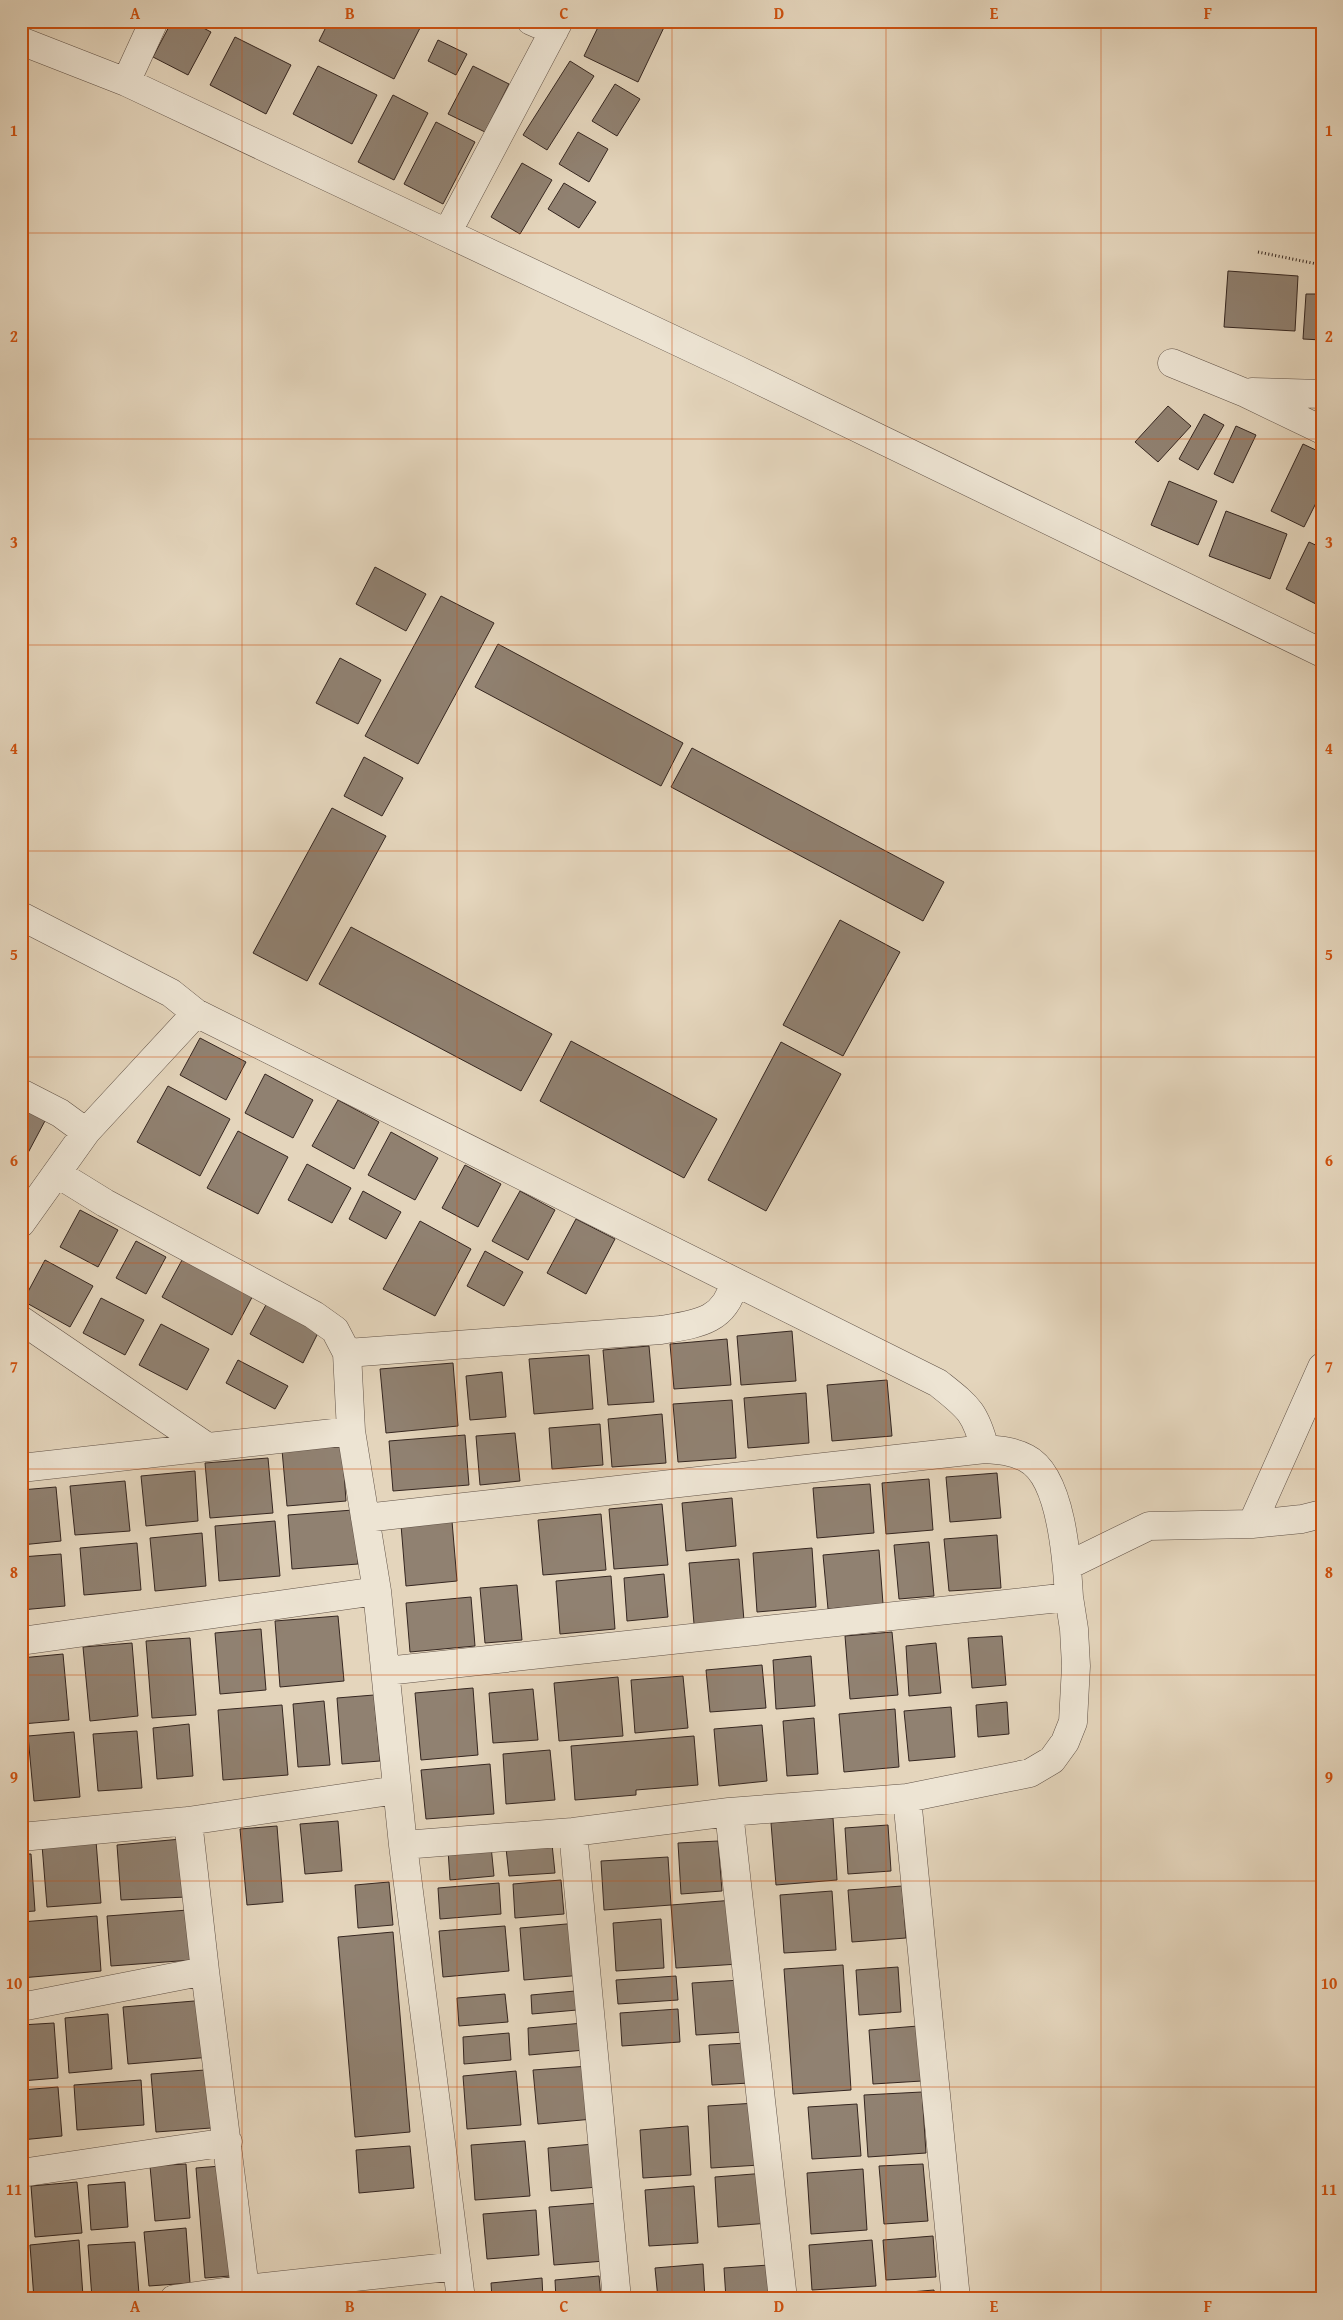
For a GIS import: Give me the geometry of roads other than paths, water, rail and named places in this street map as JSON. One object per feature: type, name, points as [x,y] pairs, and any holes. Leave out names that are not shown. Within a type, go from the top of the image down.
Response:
[{"type":"street","points":[[126,82],[154,21]]},
{"type":"street","points":[[447,233],[548,24]]},
{"type":"street","points":[[21,41],[126,82],[746,374],[1320,648]]},
{"type":"street","points":[[1172,363],[1243,392],[1322,430]]},
{"type":"street","points":[[1243,392],[1322,394]]},
{"type":"street","points":[[21,916],[171,993],[196,1014],[938,1382],[964,1403],[978,1422],[985,1449]]},
{"type":"street","points":[[21,1223],[58,1174],[86,1132],[196,1014]]},
{"type":"street","points":[[21,1092],[60,1113],[86,1132]]},
{"type":"street","points":[[58,1174],[106,1203],[314,1315],[335,1330],[347,1353],[351,1431],[377,1592],[403,1845],[461,2299]]},
{"type":"street","points":[[347,1353],[661,1330],[695,1324],[716,1314],[730,1299],[734,1282]]},
{"type":"street","points":[[21,1320],[206,1446]]},
{"type":"street","points":[[1252,1524],[1322,1366]]},
{"type":"street","points":[[21,1468],[351,1431]]},
{"type":"street","points":[[365,1518],[985,1449],[1006,1451],[1028,1458],[1042,1474],[1051,1493],[1064,1531],[1076,1666],[1073,1722],[1065,1742],[1052,1760],[1030,1772],[1004,1780],[907,1798],[729,1812],[573,1832],[403,1845]]},
{"type":"street","points":[[1067,1566],[1149,1526],[1252,1524],[1302,1519],[1322,1514]]},
{"type":"street","points":[[21,1641],[377,1592]]},
{"type":"street","points":[[386,1671],[1069,1596]]},
{"type":"street","points":[[21,1837],[188,1821],[397,1790]]},
{"type":"street","points":[[907,1798],[956,2299]]},
{"type":"street","points":[[729,1812],[783,2299]]},
{"type":"street","points":[[188,1821],[245,2289]]},
{"type":"street","points":[[573,1832],[617,2299]]},
{"type":"street","points":[[21,2007],[205,1971]]},
{"type":"street","points":[[21,2173],[228,2142]]},
{"type":"street","points":[[174,2299],[245,2289],[458,2266]]}]
